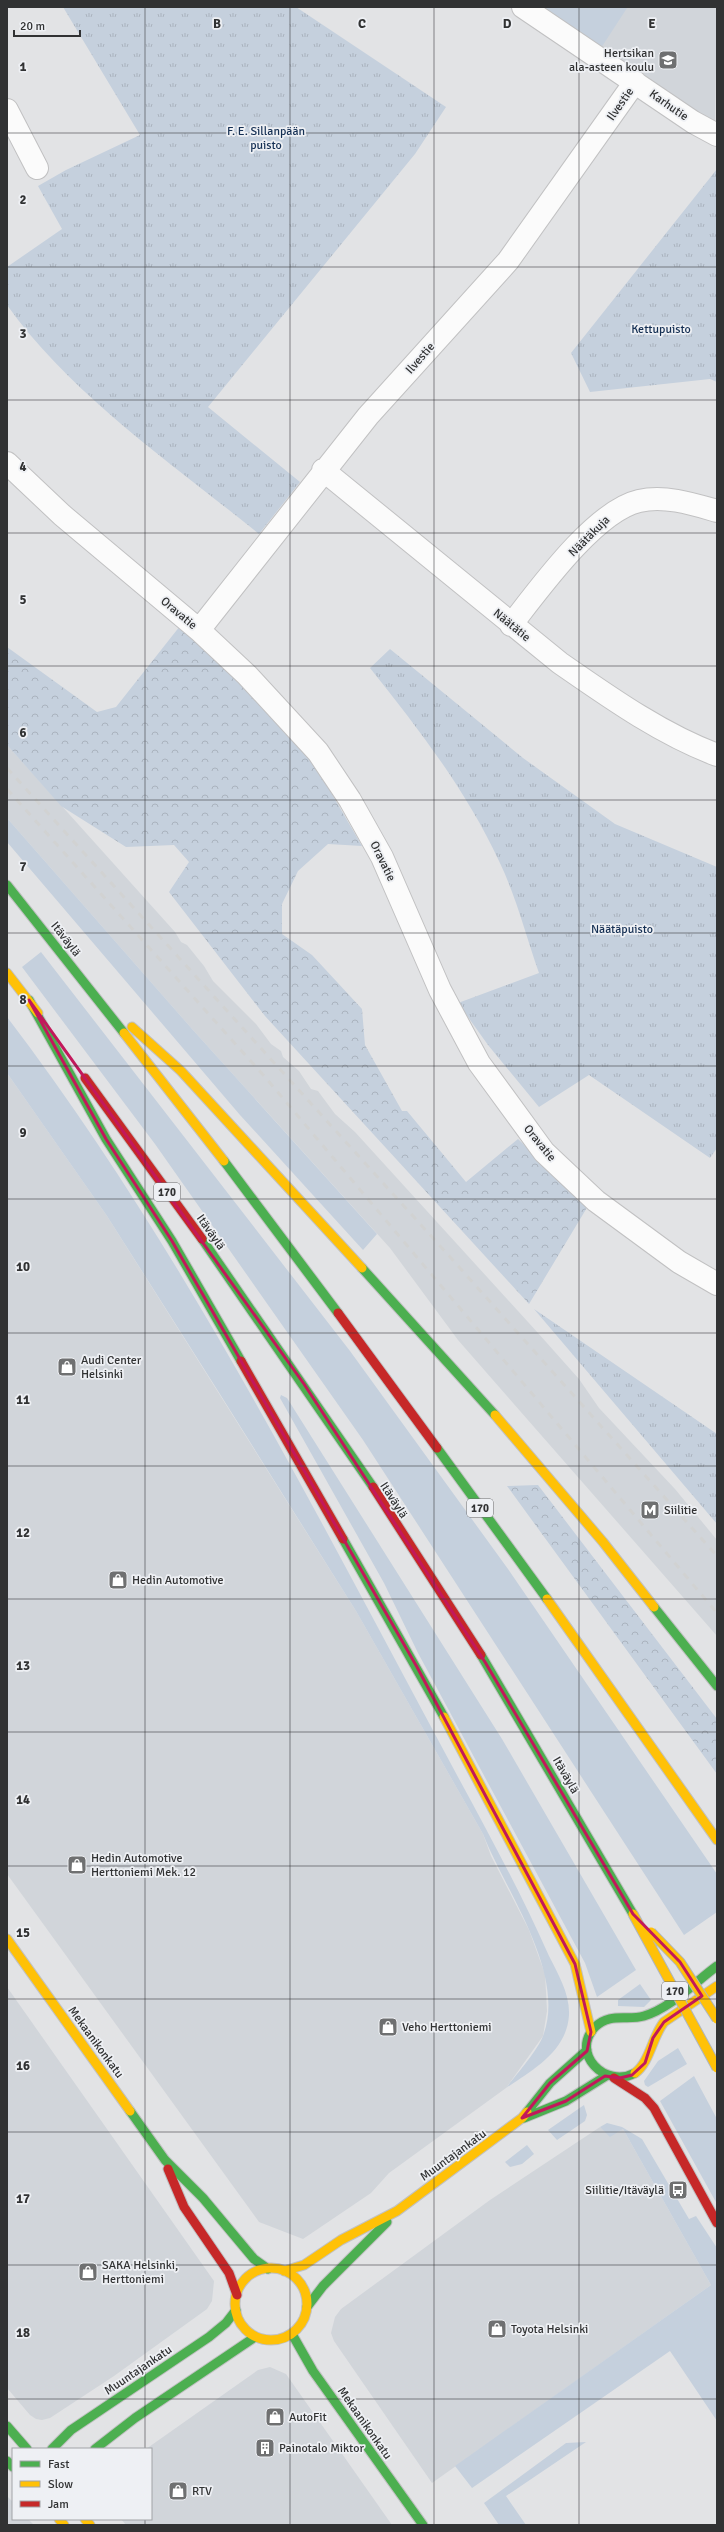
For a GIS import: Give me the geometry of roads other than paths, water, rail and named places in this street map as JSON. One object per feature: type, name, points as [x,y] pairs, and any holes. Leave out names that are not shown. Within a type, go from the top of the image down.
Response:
[{"type":"main road","name":"Itäväylä","points":[[7,885],[216,1150],[368,1353],[653,1748],[717,1840]]},
{"type":"main road","name":"Itäväylä","points":[[7,973],[29,1000],[304,1384],[415,1552],[485,1662],[633,1914],[717,2068]]},
{"type":"main road","points":[[93,993],[181,1071],[467,1382],[603,1542],[717,1686]]},
{"type":"main road","points":[[29,1000],[106,1139],[172,1241],[417,1667],[575,1964],[581,1982],[591,2032],[587,2050],[594,2066],[645,2098],[654,2108],[717,2223]]},
{"type":"main road","points":[[653,1748],[690,1784]]},
{"type":"main road","points":[[633,1914],[680,1962],[717,2019]]},
{"type":"main road","name":"Mekaanikonkatu","points":[[7,1939],[164,2160],[203,2198],[254,2260],[268,2269]]},
{"type":"main road","points":[[591,2032],[604,2020],[622,2016],[644,2015],[654,2011],[717,1966]]},
{"type":"main road","name":"Muuntajankatu","points":[[522,2118],[566,2101],[610,2077],[626,2077],[637,2072],[645,2062],[656,2032],[664,2022],[717,1986]]},
{"type":"main road","name":"Muuntajankatu","points":[[284,2271],[304,2265],[342,2240],[397,2211],[522,2118],[550,2083],[587,2050]]},
{"type":"main road","name":"Mekaanikonkatu","points":[[164,2160],[184,2207],[229,2273],[237,2295]]},
{"type":"main road","name":"Muuntajankatu","points":[[307,2307],[323,2286],[355,2256],[397,2211]]},
{"type":"main road","points":[[268,2269],[284,2271],[302,2286],[307,2307],[302,2322],[292,2334],[285,2338],[270,2340],[255,2336],[241,2324],[236,2310],[237,2295],[246,2279],[256,2272],[268,2269]]},
{"type":"main road","name":"Muuntajankatu","points":[[53,2448],[71,2430],[209,2337],[226,2323],[236,2310]]},
{"type":"main road","name":"Mekaanikonkatu","points":[[292,2334],[313,2371],[423,2525]]},
{"type":"main road","points":[[96,2448],[135,2418],[255,2336]]},
{"type":"main road","points":[[7,2426],[26,2448]]},
{"type":"street","name":"Karhutie","points":[[523,7],[693,122],[717,135]]},
{"type":"street","name":"Ilvestie","points":[[198,630],[323,470],[368,416],[508,261],[635,82]]},
{"type":"street","points":[[7,110],[38,168]]},
{"type":"street","name":"Oravatie","points":[[7,463],[62,515],[198,630],[246,675],[308,742],[350,800],[382,857],[440,990],[479,1063],[544,1152],[596,1201],[679,1262],[717,1284]]},
{"type":"street","name":"Näätätie","points":[[323,470],[511,625],[602,692],[656,725],[717,755]]},
{"type":"street","name":"Näätäkuja","points":[[511,625],[550,577],[599,524],[617,510],[639,501],[660,498],[695,504],[717,511]]},
{"type":"railway","points":[[7,768],[451,1258],[717,1556]]},
{"type":"railway","points":[[7,789],[265,1077],[717,1613]]},
{"type":"place","name":"Hertsikan ala-asteen koulu","points":[[668,60]]},
{"type":"place","name":"Audi Center Helsinki","points":[[67,1367]]},
{"type":"place","name":"Siilitie","points":[[650,1510]]},
{"type":"place","name":"Hedin Automotive","points":[[118,1580]]},
{"type":"place","name":"Hedin Automotive Herttoniemi Mek. 12","points":[[77,1865]]},
{"type":"place","name":"Veho Herttoniemi","points":[[388,2027]]},
{"type":"place","name":"Siilitie/Itäväylä","points":[[678,2190]]},
{"type":"place","name":"SAKA Helsinki, Herttoniemi","points":[[88,2272]]},
{"type":"place","name":"Toyota Helsinki","points":[[497,2329]]},
{"type":"place","name":"AutoFit","points":[[275,2417]]},
{"type":"place","name":"Painotalo Miktor","points":[[265,2448]]},
{"type":"place","name":"RTV","points":[[178,2491]]},
{"type":"park label","name":"F. E. Sillanpään puisto","points":[[266,138]]},
{"type":"park label","name":"Kettupuisto","points":[[661,329]]},
{"type":"park label","name":"Näätäpuisto","points":[[622,929]]}]
